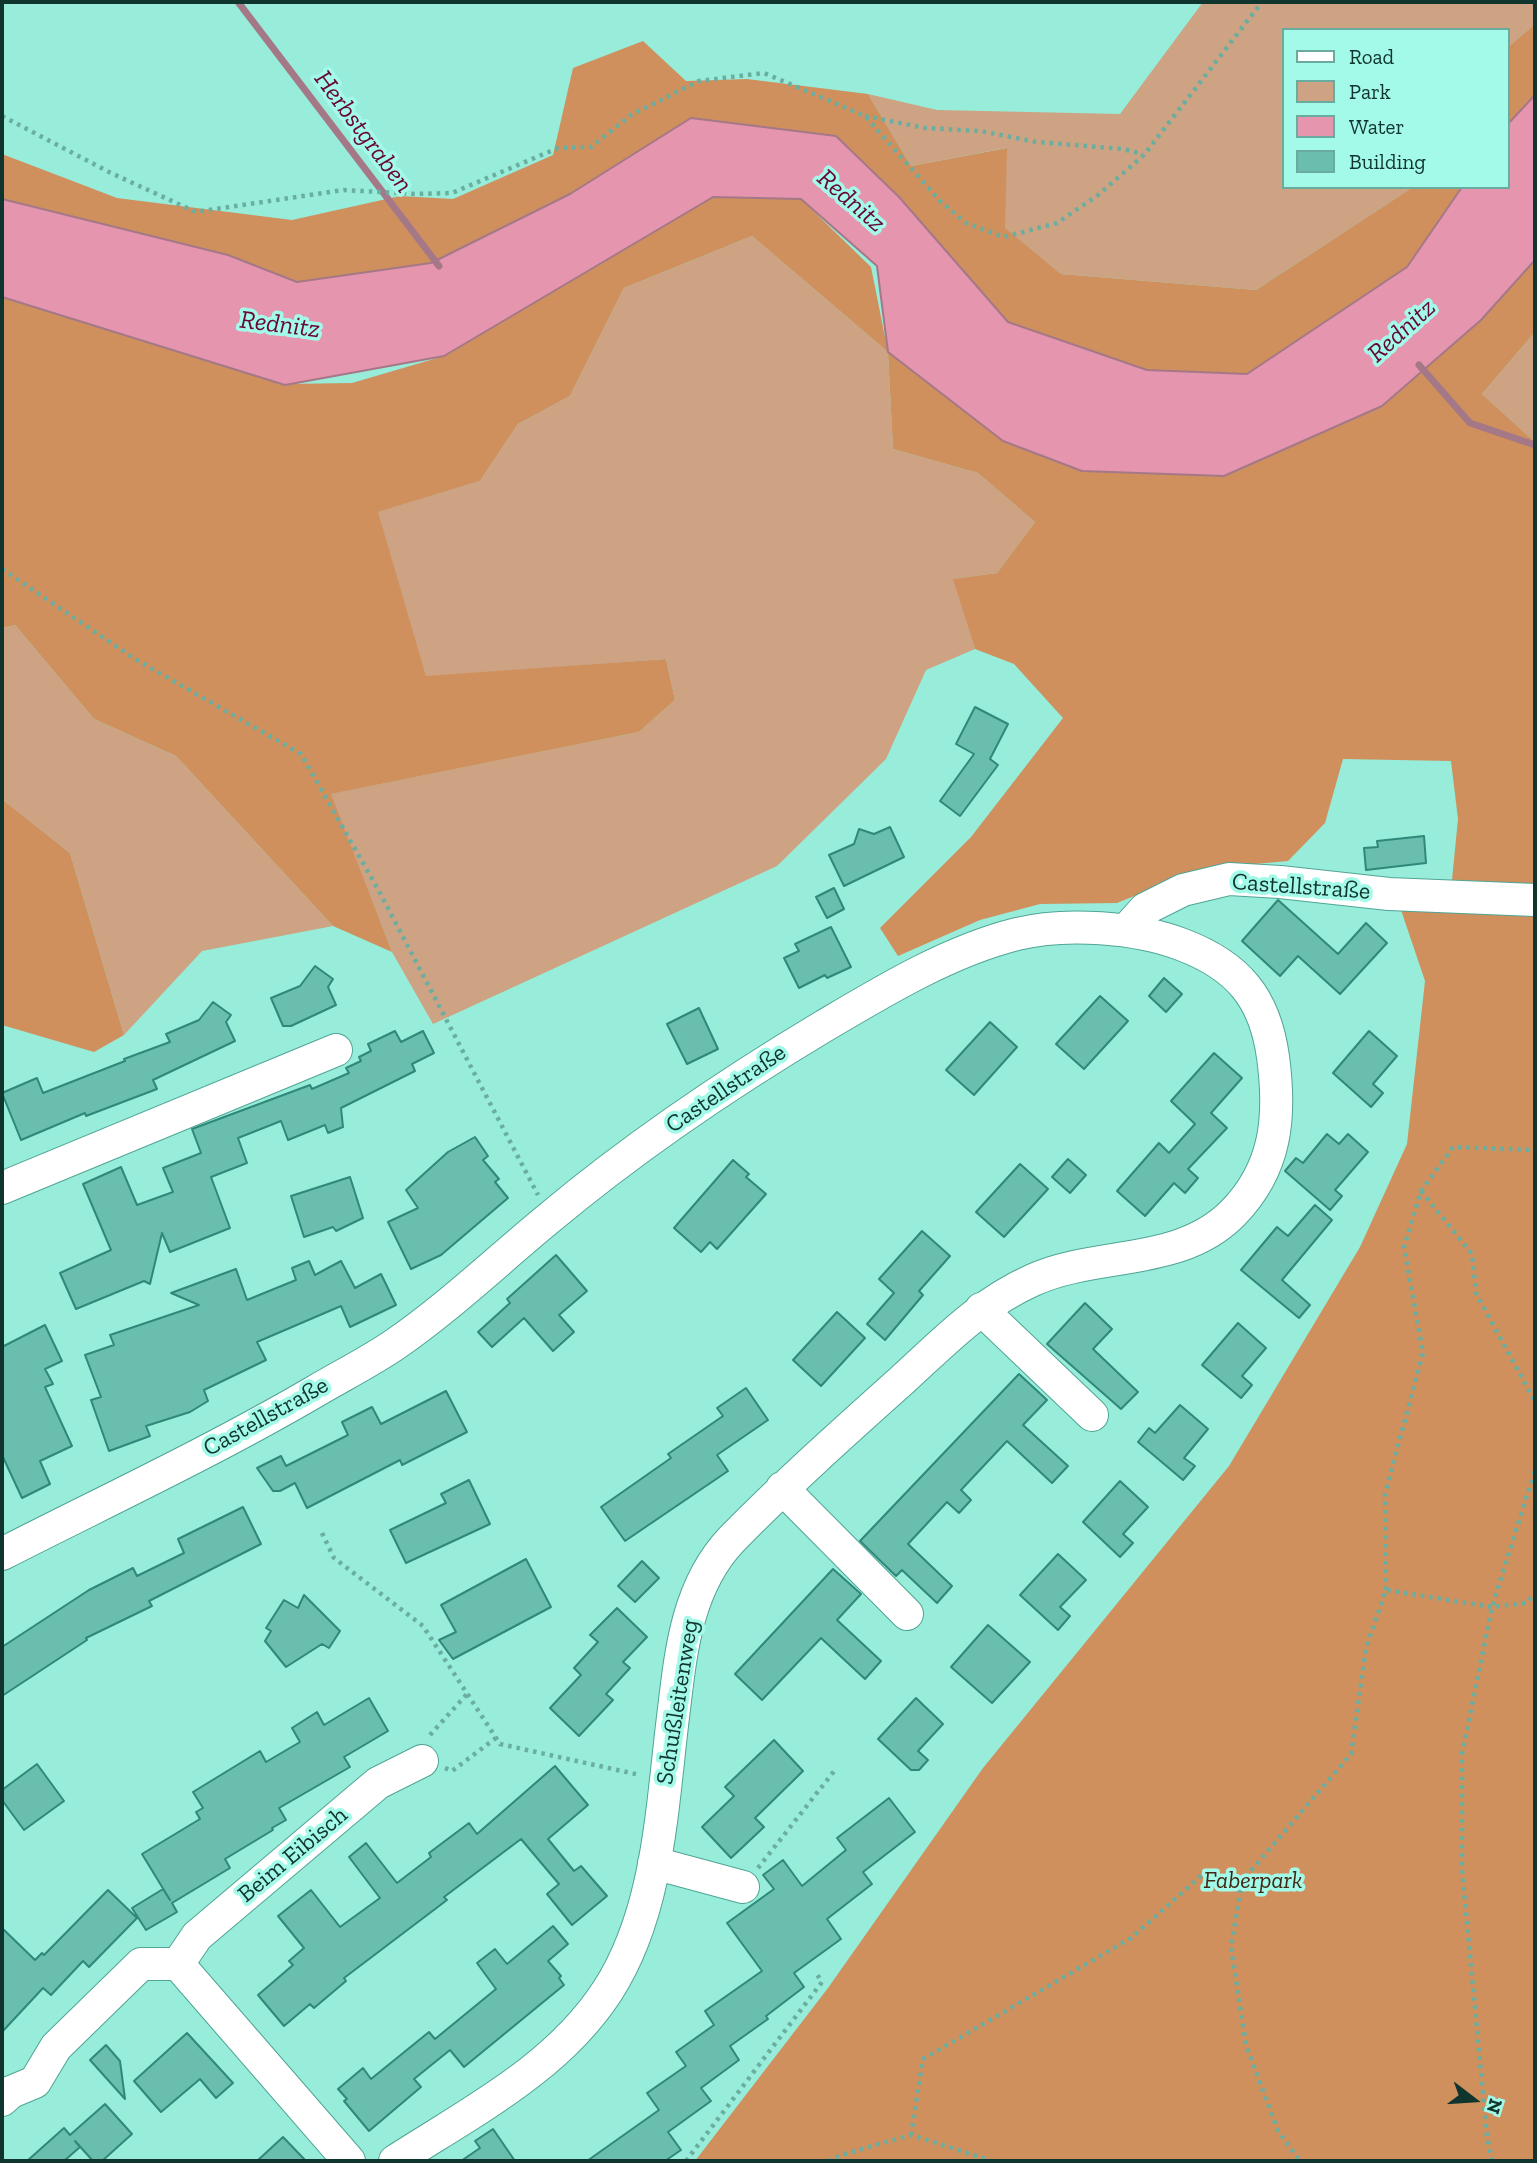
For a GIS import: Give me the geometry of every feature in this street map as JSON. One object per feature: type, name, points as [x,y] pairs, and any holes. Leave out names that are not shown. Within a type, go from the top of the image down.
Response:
[{"type":"street","name":"Castellstraße","points":[[2,1554],[270,1418],[392,1346],[441,1309],[628,1154],[772,1057],[881,992],[934,966],[1021,933],[1052,929],[1127,929],[1145,909],[1183,890],[1229,879],[1389,894],[1535,901]]},
{"type":"street","name":"Schußleitenweg","points":[[395,2161],[522,2079],[553,2054],[582,2025],[609,1989],[629,1953],[643,1917],[654,1863],[681,1648],[697,1593],[717,1555],[782,1488],[981,1309],[1037,1278],[1075,1267],[1144,1257],[1204,1236],[1230,1217],[1244,1200],[1269,1157],[1278,1113],[1271,1040],[1262,1009],[1239,978],[1217,960],[1192,948],[1127,929]]},
{"type":"street","points":[[2,1188],[336,1050]]},
{"type":"street","points":[[981,1309],[1092,1415]]},
{"type":"street","points":[[782,1488],[907,1614]]},
{"type":"street","name":"Beim Eibisch","points":[[178,1964],[197,1936],[378,1783],[422,1761]]},
{"type":"street","points":[[654,1863],[743,1886]]},
{"type":"street","points":[[2,2101],[10,2092],[35,2082],[56,2047],[141,1964],[178,1964],[349,2161]]},
{"type":"path","points":[[865,116],[940,201],[966,223],[1004,237],[1057,223],[1098,195],[1144,155],[1262,2]]},
{"type":"path","points":[[2,116],[111,173],[196,212],[344,190],[452,193],[558,148],[591,146],[631,115],[699,81],[764,73],[865,116],[925,128],[980,131],[1037,142],[1123,149],[1144,155]]},
{"type":"path","points":[[2,569],[135,659],[301,754],[380,893],[551,1216]]},
{"type":"path","points":[[1300,2161],[1278,2131],[1246,2045],[1231,1947],[1242,1881],[1351,1754],[1366,1648],[1387,1590],[1385,1494],[1423,1353],[1404,1247],[1422,1191],[1453,1147],[1535,1150]]},
{"type":"path","points":[[1422,1191],[1472,1254],[1476,1293],[1535,1402]]},
{"type":"path","points":[[1492,2161],[1487,2136],[1462,1871],[1462,1754],[1492,1608],[1535,1470]]},
{"type":"path","points":[[322,1533],[334,1558],[423,1626],[500,1744],[665,1781]]},
{"type":"path","points":[[1387,1590],[1492,1608],[1526,1603],[1535,1594]]},
{"type":"path","points":[[467,1694],[430,1733],[422,1761],[452,1771],[496,1738]]},
{"type":"path","points":[[743,1886],[835,1770]]},
{"type":"path","points":[[911,2135],[923,2059],[1131,1938],[1203,1874],[1242,1881]]},
{"type":"path","points":[[686,2161],[822,1982],[816,1973]]},
{"type":"path","points":[[828,2161],[911,2135],[992,2161]]},
{"type":"green space","points":[[1203,2],[1535,2],[1535,24],[1509,46],[1509,28],[1282,28],[1282,189],[1410,189],[1256,290],[1061,274],[1004,228],[1006,148],[911,166],[868,94],[937,110],[1120,114]]},
{"type":"green space","points":[[1535,24],[1535,95],[1509,123],[1509,46]]},
{"type":"green space","points":[[643,41],[686,81],[747,79],[868,94],[911,166],[1007,148],[1005,228],[1061,274],[1256,290],[1410,189],[1461,189],[1407,267],[1247,374],[1147,370],[1008,322],[899,197],[691,118],[570,194],[431,263],[364,284],[297,282],[228,255],[2,199],[2,154],[117,198],[292,220],[400,196],[453,199],[553,155],[573,68]]},
{"type":"green space","points":[[713,197],[801,199],[871,267],[888,352],[752,236],[624,288],[570,396],[518,424],[480,481],[378,512],[426,676],[666,659],[675,700],[639,732],[331,794],[392,952],[333,926],[176,756],[94,719],[15,625],[2,628],[2,297],[285,384],[352,383],[444,356]]},
{"type":"green space","points":[[752,236],[888,352],[893,449],[978,473],[1035,522],[997,573],[954,579],[975,649],[926,670],[886,759],[777,866],[433,1024],[392,952],[330,794],[639,732],[675,700],[666,659],[426,677],[377,512],[480,481],[518,424],[570,396],[624,288]]},
{"type":"green space","points":[[1535,260],[1535,332],[1482,394],[1535,442],[1535,890],[1451,890],[1458,819],[1451,761],[1343,759],[1325,823],[1288,861],[1201,869],[1117,903],[1040,904],[980,920],[898,956],[880,928],[971,837],[1063,718],[1014,664],[975,649],[953,579],[997,573],[1035,522],[978,473],[893,449],[888,352],[1003,441],[1481,320]]},
{"type":"green space","points":[[1535,332],[1535,442],[1482,394]]},
{"type":"green space","points":[[15,625],[94,719],[176,756],[333,926],[202,951],[124,1035],[70,853],[2,799],[2,628]]},
{"type":"green space","points":[[2,799],[70,853],[124,1035],[94,1052],[2,1025]]},
{"type":"green space","name":"Faberpark","points":[[1400,907],[1535,908],[1535,2161],[695,2161],[828,1988],[983,1768],[1229,1466],[1360,1247],[1407,1144],[1425,981]]},
{"type":"water","name":"Rednitz","points":[[1535,95],[1535,260],[1481,320],[1382,406],[1224,476],[1082,471],[1003,441],[888,352],[877,266],[801,199],[713,197],[444,356],[285,385],[2,297],[2,199],[228,255],[297,282],[431,263],[570,194],[691,118],[836,136],[899,197],[1008,322],[1147,370],[1247,374],[1407,267],[1461,189],[1509,189],[1509,123]]},
{"type":"building","points":[[975,707],[1008,724],[990,759],[998,765],[960,816],[940,801],[974,754],[956,744]]},
{"type":"building","points":[[890,827],[904,857],[844,886],[829,855],[854,844],[859,829],[874,834]]},
{"type":"building","points":[[1424,836],[1426,863],[1366,870],[1364,848],[1378,847],[1377,841]]},
{"type":"building","points":[[834,888],[844,909],[827,918],[816,897]]},
{"type":"building","points":[[1278,900],[1338,954],[1366,923],[1387,943],[1340,994],[1298,956],[1280,976],[1242,941]]},
{"type":"building","points":[[831,927],[851,967],[827,978],[825,975],[799,988],[784,958],[799,951],[795,944]]},
{"type":"building","points":[[315,966],[333,979],[328,987],[336,1005],[291,1026],[283,1026],[271,998],[300,986]]},
{"type":"building","points":[[1164,978],[1182,994],[1166,1012],[1149,996]]},
{"type":"building","points":[[1100,996],[1128,1021],[1084,1069],[1056,1044]]},
{"type":"building","points":[[213,1002],[231,1015],[226,1022],[235,1041],[153,1080],[157,1089],[86,1116],[85,1113],[21,1140],[2,1093],[37,1078],[43,1093],[170,1042],[166,1034],[199,1020]]},
{"type":"building","points":[[699,1008],[718,1049],[687,1064],[667,1024]]},
{"type":"building","points":[[990,1022],[1017,1047],[974,1095],[946,1070]]},
{"type":"building","points":[[395,1031],[401,1042],[423,1031],[434,1053],[412,1064],[415,1071],[341,1108],[343,1127],[328,1133],[325,1125],[288,1140],[281,1121],[238,1138],[247,1163],[211,1177],[230,1228],[170,1252],[162,1233],[150,1284],[144,1281],[76,1309],[60,1273],[111,1250],[83,1184],[121,1167],[137,1205],[173,1192],[163,1168],[201,1153],[192,1129],[310,1085],[312,1089],[349,1073],[346,1068],[361,1061],[359,1057],[371,1051],[368,1044]]},
{"type":"building","points":[[1369,1031],[1397,1056],[1373,1084],[1383,1093],[1371,1107],[1333,1073]]},
{"type":"building","points":[[1214,1053],[1242,1078],[1211,1113],[1227,1128],[1188,1169],[1198,1178],[1185,1193],[1174,1183],[1145,1216],[1117,1191],[1159,1143],[1169,1153],[1195,1124],[1171,1101]]},
{"type":"building","points":[[1327,1134],[1339,1144],[1348,1134],[1368,1152],[1335,1190],[1342,1196],[1330,1210],[1285,1171],[1296,1158],[1303,1163]]},
{"type":"building","points":[[475,1137],[488,1156],[483,1160],[499,1179],[495,1182],[508,1198],[441,1255],[411,1269],[388,1222],[418,1208],[406,1190],[448,1152]]},
{"type":"building","points":[[1068,1159],[1086,1175],[1070,1193],[1052,1177]]},
{"type":"building","points":[[733,1160],[749,1174],[746,1177],[766,1194],[717,1249],[710,1242],[701,1252],[674,1228]]},
{"type":"building","points":[[1020,1164],[1048,1189],[1004,1237],[976,1212]]},
{"type":"building","points":[[350,1177],[363,1218],[336,1231],[333,1227],[304,1237],[291,1196]]},
{"type":"building","points":[[1315,1205],[1332,1220],[1282,1280],[1310,1305],[1299,1318],[1241,1270],[1277,1227],[1288,1236]]},
{"type":"building","points":[[922,1231],[950,1256],[919,1291],[923,1295],[885,1340],[867,1324],[894,1293],[879,1279]]},
{"type":"building","points":[[556,1255],[587,1291],[559,1315],[574,1332],[553,1351],[524,1318],[492,1347],[478,1332],[510,1303],[507,1299]]},
{"type":"building","points":[[309,1261],[315,1275],[341,1261],[355,1288],[381,1274],[396,1305],[350,1327],[341,1306],[257,1342],[266,1360],[204,1390],[208,1401],[190,1412],[146,1426],[150,1436],[109,1451],[91,1400],[101,1397],[85,1355],[114,1345],[110,1335],[199,1305],[171,1293],[236,1269],[247,1300],[296,1280],[292,1268]]},
{"type":"building","points":[[1085,1303],[1112,1329],[1093,1349],[1138,1392],[1121,1409],[1047,1344]]},
{"type":"building","points":[[837,1312],[865,1338],[821,1386],[793,1360]]},
{"type":"building","points":[[1238,1323],[1266,1348],[1242,1376],[1252,1385],[1241,1398],[1202,1365]]},
{"type":"building","points":[[45,1325],[62,1361],[45,1369],[53,1384],[45,1387],[72,1446],[40,1461],[50,1484],[22,1498],[2,1455],[2,1347]]},
{"type":"building","points":[[1019,1374],[1047,1400],[1023,1425],[1068,1466],[1052,1483],[1007,1441],[961,1490],[971,1500],[959,1513],[947,1502],[908,1544],[952,1586],[937,1603],[902,1570],[896,1576],[860,1541]]},
{"type":"building","points":[[746,1388],[768,1420],[717,1455],[728,1471],[625,1541],[601,1507],[671,1458],[668,1454],[723,1416],[717,1408]]},
{"type":"building","points":[[446,1391],[467,1432],[402,1465],[400,1460],[307,1508],[295,1483],[280,1491],[273,1491],[257,1468],[281,1456],[286,1466],[348,1435],[342,1422],[372,1407],[381,1424]]},
{"type":"building","points":[[1180,1405],[1208,1429],[1184,1458],[1195,1466],[1183,1480],[1138,1442],[1149,1428],[1155,1433]]},
{"type":"building","points":[[469,1480],[490,1524],[406,1563],[390,1530],[446,1503],[441,1494]]},
{"type":"building","points":[[1120,1481],[1148,1507],[1123,1534],[1133,1543],[1120,1557],[1083,1522]]},
{"type":"building","points":[[243,1507],[261,1544],[149,1601],[152,1606],[86,1638],[87,1640],[2,1696],[2,1647],[89,1590],[133,1568],[137,1576],[184,1553],[178,1539]]},
{"type":"building","points":[[1058,1554],[1086,1580],[1060,1607],[1070,1616],[1058,1630],[1020,1595]]},
{"type":"building","points":[[526,1559],[551,1607],[453,1659],[439,1640],[456,1632],[441,1605]]},
{"type":"building","points":[[642,1561],[659,1578],[635,1602],[618,1586]]},
{"type":"building","points":[[833,1569],[861,1594],[837,1620],[881,1661],[865,1679],[821,1638],[762,1700],[735,1674]]},
{"type":"building","points":[[304,1595],[340,1631],[329,1648],[322,1644],[286,1667],[265,1641],[271,1631],[266,1628],[284,1600],[298,1608]]},
{"type":"building","points":[[617,1608],[647,1637],[623,1662],[630,1668],[606,1694],[613,1700],[579,1736],[550,1708],[581,1675],[574,1668],[598,1642],[590,1635]]},
{"type":"building","points":[[988,1625],[1030,1662],[992,1703],[951,1667]]},
{"type":"building","points":[[369,1698],[388,1731],[344,1757],[350,1767],[279,1808],[286,1820],[225,1859],[230,1868],[172,1903],[177,1912],[146,1930],[132,1908],[163,1889],[170,1900],[142,1854],[200,1819],[196,1812],[203,1808],[193,1792],[260,1751],[266,1762],[300,1742],[292,1728],[317,1712],[324,1725]]},
{"type":"building","points":[[916,1698],[943,1724],[918,1751],[928,1760],[919,1770],[911,1770],[878,1739]]},
{"type":"building","points":[[774,1740],[803,1771],[755,1818],[764,1827],[731,1858],[702,1827],[734,1796],[725,1787]]},
{"type":"building","points":[[37,1764],[64,1801],[24,1830],[2,1800],[2,1790]]},
{"type":"building","points":[[555,1766],[588,1805],[548,1839],[574,1871],[581,1866],[607,1896],[572,1925],[547,1894],[559,1884],[521,1839],[444,1897],[447,1900],[344,1978],[346,1981],[314,2008],[310,2004],[284,2026],[258,1995],[293,1965],[289,1961],[304,1948],[278,1916],[311,1890],[340,1927],[380,1898],[349,1857],[366,1843],[397,1883],[431,1857],[429,1853],[469,1823],[477,1834]]},
{"type":"building","points":[[889,1798],[915,1832],[863,1872],[872,1884],[827,1919],[841,1939],[794,1973],[804,1987],[766,2016],[768,2019],[730,2046],[739,2060],[701,2088],[711,2101],[668,2132],[681,2150],[665,2161],[587,2161],[659,2110],[647,2093],[686,2066],[676,2052],[714,2025],[705,2011],[762,1971],[727,1923],[774,1889],[763,1875],[783,1860],[802,1886],[846,1850],[837,1838]]},
{"type":"building","points":[[108,1890],[137,1918],[89,1967],[83,1961],[51,1995],[43,1988],[2,2032],[2,1928],[35,1960],[42,1953],[44,1955]]},
{"type":"building","points":[[553,1926],[568,1944],[548,1961],[561,1976],[559,1978],[564,1985],[464,2067],[450,2050],[414,2079],[421,2087],[369,2131],[344,2101],[347,2099],[338,2089],[363,2068],[371,2079],[429,2032],[435,2039],[496,1989],[477,1963],[495,1949],[507,1964]]},
{"type":"building","points":[[187,2033],[233,2083],[216,2098],[200,2079],[161,2112],[134,2081]]},
{"type":"building","points":[[106,2045],[120,2061],[125,2099],[90,2060]]},
{"type":"building","points":[[105,2104],[132,2134],[102,2161],[93,2161],[75,2141],[80,2147],[64,2161],[27,2161],[64,2128],[70,2135]]},
{"type":"building","points":[[493,2129],[515,2161],[461,2161],[480,2148],[475,2141]]},
{"type":"building","points":[[283,2137],[306,2161],[257,2161]]},
{"type":"waterway","name":"Herbstgraben","points":[[238,2],[439,266]]},
{"type":"waterway","points":[[1419,365],[1470,423],[1535,445]]}]
